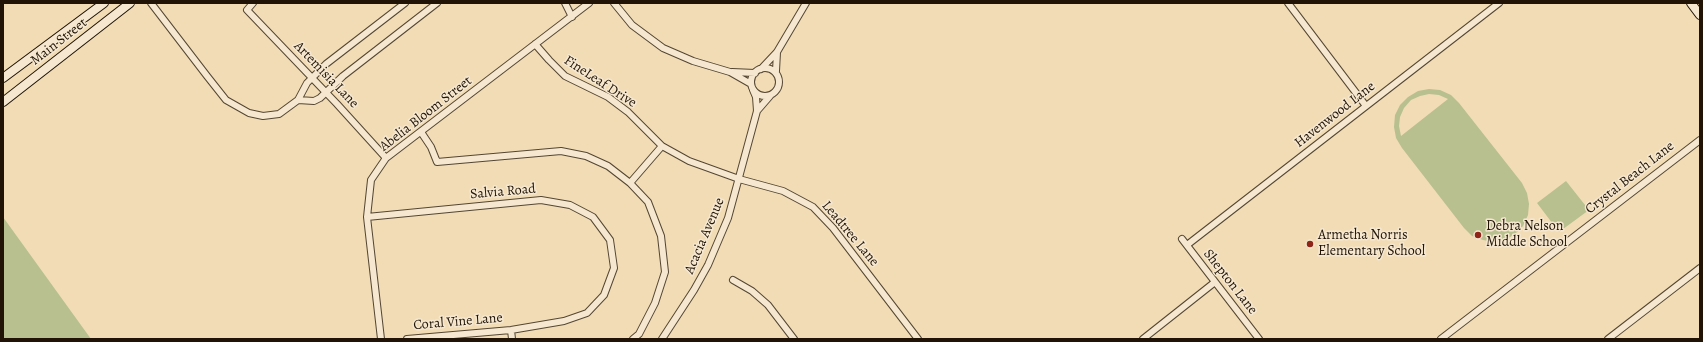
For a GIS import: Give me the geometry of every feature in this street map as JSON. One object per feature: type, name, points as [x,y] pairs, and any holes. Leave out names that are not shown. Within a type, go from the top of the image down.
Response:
[{"type":"main road","name":"Main Street","points":[[3,78],[104,3]]},
{"type":"main road","name":"Main Street","points":[[3,102],[130,3]]},
{"type":"main road","points":[[1691,3],[1700,15]]},
{"type":"street","points":[[151,3],[226,100],[249,113],[263,116],[279,114],[298,100],[304,88],[326,64],[405,3]]},
{"type":"street","name":"Artemisia Lane","points":[[254,3],[246,10],[326,92],[386,158]]},
{"type":"street","points":[[298,100],[314,101],[320,98],[343,76],[437,3]]},
{"type":"street","points":[[565,3],[572,16]]},
{"type":"street","name":"Abelia Bloom Street","points":[[381,339],[367,217],[371,180],[386,158],[589,3]]},
{"type":"street","points":[[614,3],[632,25],[663,48],[693,61],[730,72],[752,87],[761,96],[772,94]]},
{"type":"street","points":[[757,111],[756,97],[752,87],[757,71],[777,52],[806,3]]},
{"type":"street","points":[[1288,3],[1366,106]]},
{"type":"street","name":"Havenwood Lane","points":[[1186,245],[1499,3]]},
{"type":"street","name":"FineLeaf Drive","points":[[535,44],[548,60],[565,76],[608,97],[628,112],[662,146],[689,161],[739,179]]},
{"type":"street","points":[[757,111],[779,87],[780,81],[776,71],[777,52]]},
{"type":"street","points":[[730,72],[757,71],[765,67],[776,71]]},
{"type":"street","name":"Acacia Avenue","points":[[662,339],[678,317],[708,265],[728,218],[757,111]]},
{"type":"street","points":[[421,132],[431,147],[437,162],[561,151],[586,156],[601,162],[630,183],[648,202],[651,209],[661,236],[665,272],[655,303],[639,334],[633,339]]},
{"type":"street","name":"Crystal Beach Lane","points":[[1441,339],[1700,140]]},
{"type":"street","points":[[630,183],[662,146]]},
{"type":"street","name":"Leadtree Lane","points":[[739,179],[783,191],[813,207],[833,228],[918,339]]},
{"type":"street","name":"Salvia Road","points":[[367,217],[541,200],[570,204],[593,216],[610,240],[614,268],[604,295],[587,313],[564,321],[511,330]]},
{"type":"street","name":"Shepton Lane","points":[[1182,239],[1259,339]]},
{"type":"street","points":[[1608,339],[1700,268]]},
{"type":"street","points":[[733,280],[752,291],[768,305],[794,339]]},
{"type":"street","points":[[1143,339],[1215,282]]},
{"type":"street","points":[[511,330],[512,339]]},
{"type":"street","name":"Coral Vine Lane","points":[[406,339],[511,330]]},
{"type":"green space","points":[[1429,89],[1440,90],[1451,95],[1459,103],[1522,183],[1527,193],[1529,204],[1528,215],[1523,226],[1515,234],[1505,240],[1494,242],[1472,236],[1464,228],[1402,148],[1396,138],[1394,127],[1395,115],[1400,105],[1408,97],[1418,91]],"holes":[[[1429,94],[1439,95],[1448,99],[1401,136],[1399,126],[1400,117],[1404,108],[1411,100]]]},
{"type":"green space","points":[[1566,181],[1589,210],[1559,232],[1537,203]]},
{"type":"green space","points":[[3,217],[91,339],[3,339]]},
{"type":"place","name":"Debra Nelson Middle School","points":[[1478,235]]},
{"type":"place","name":"Armetha Norris Elementary School","points":[[1310,244]]}]
